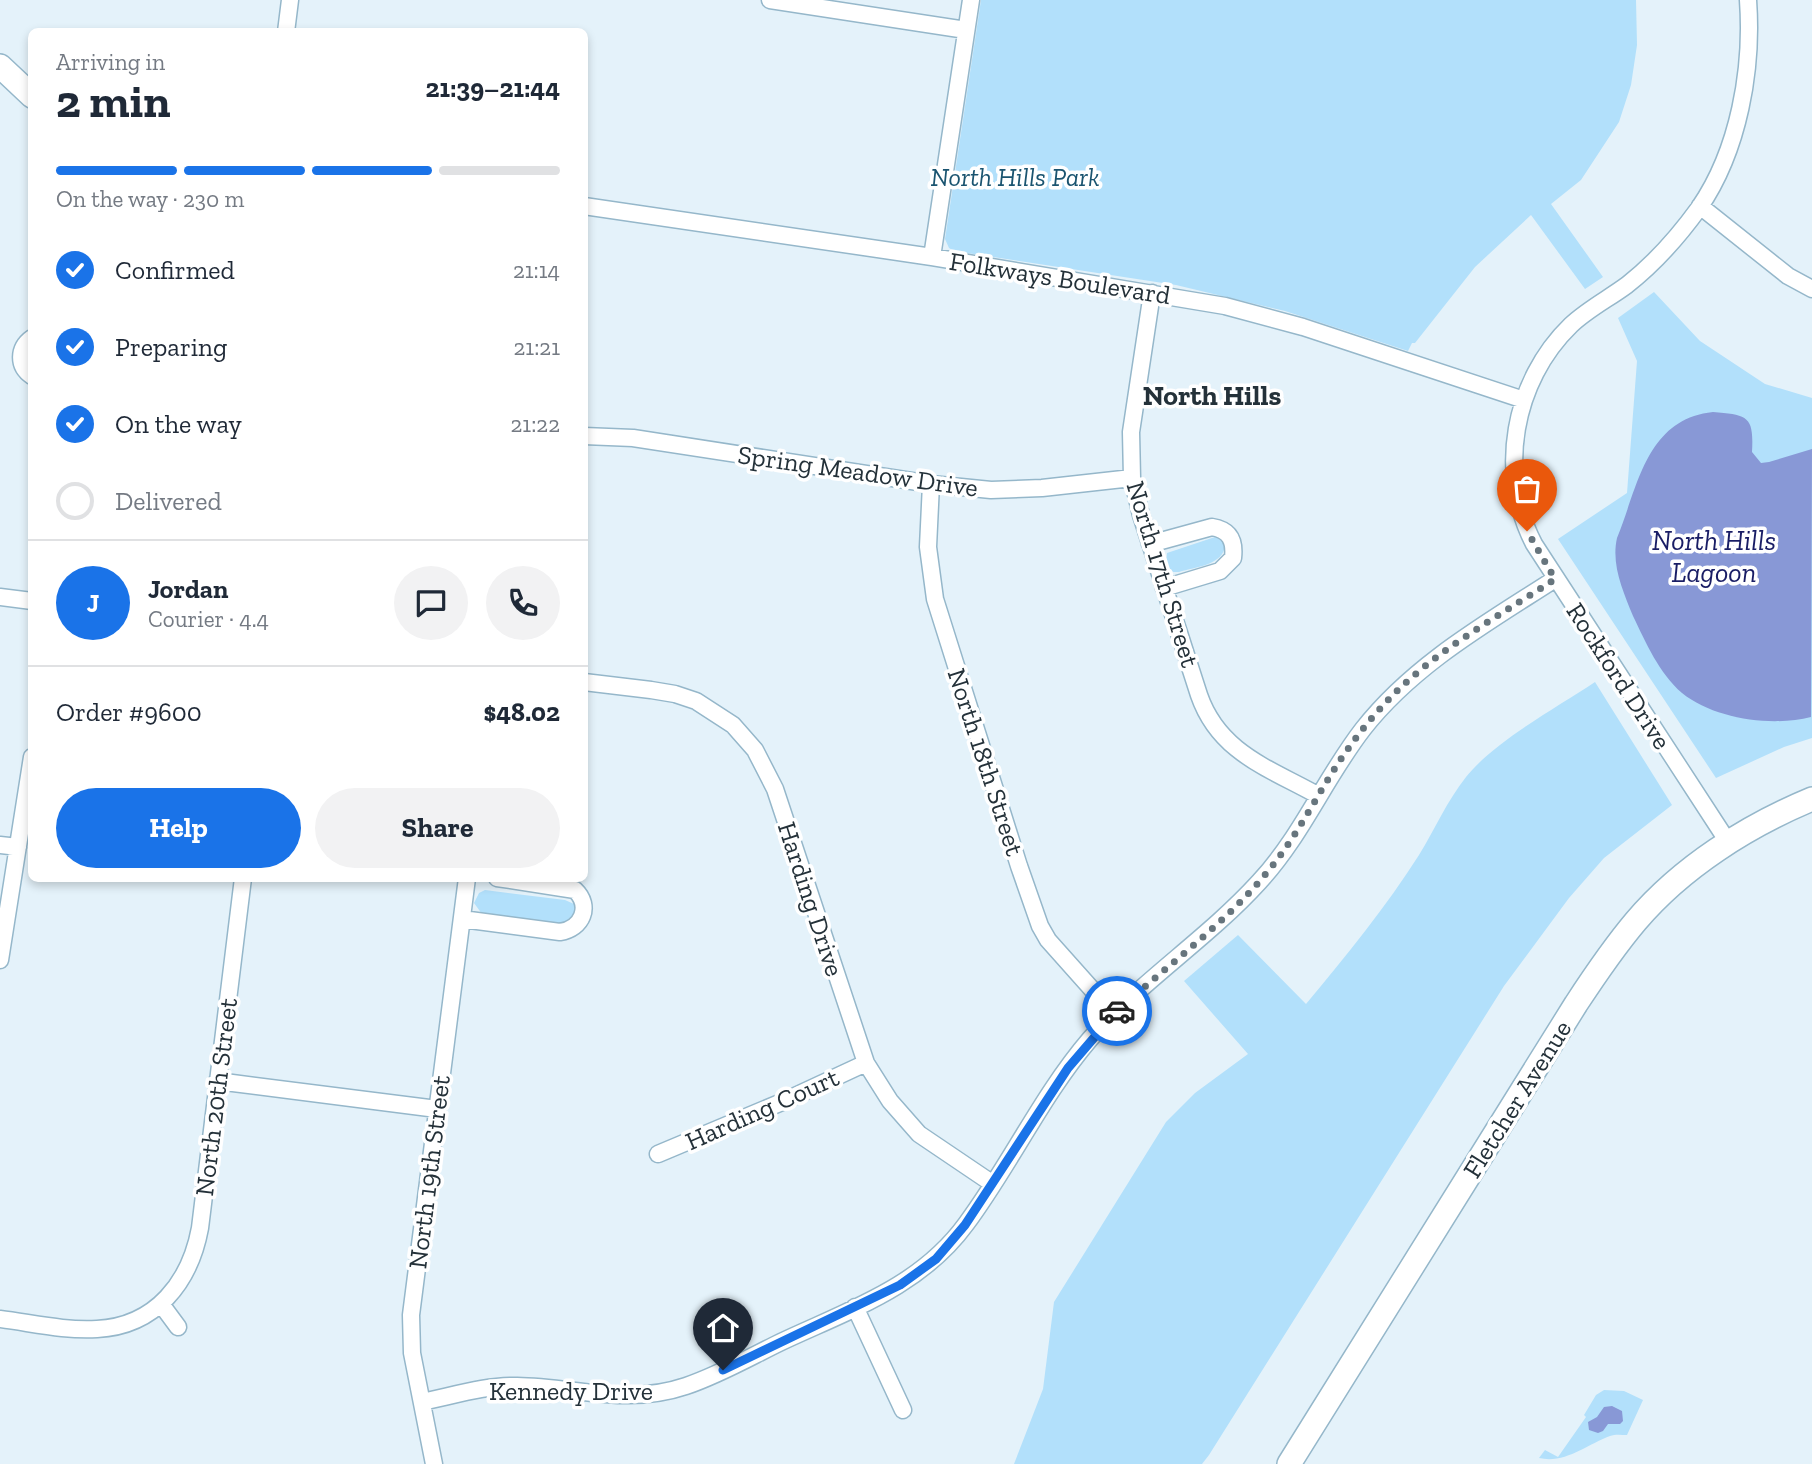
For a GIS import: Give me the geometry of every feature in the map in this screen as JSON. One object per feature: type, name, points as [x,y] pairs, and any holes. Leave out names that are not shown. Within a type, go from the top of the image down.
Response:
[{"type":"main road","points":[[0,66],[28,92]]},
{"type":"main road","name":"Fletcher Avenue","points":[[1289,1464],[1609,955],[1661,895],[1728,842],[1812,799]]},
{"type":"street","points":[[286,28],[290,0]]},
{"type":"street","points":[[770,0],[966,30]]},
{"type":"street","points":[[932,257],[971,0]]},
{"type":"street","name":"Rockford Drive","points":[[1728,842],[1555,579],[1527,531],[1513,472],[1514,446],[1524,400],[1542,361],[1565,331],[1586,312],[1653,262],[1700,206],[1712,186],[1730,144],[1740,106],[1750,41],[1748,0]]},
{"type":"street","points":[[1700,206],[1787,276],[1812,289]]},
{"type":"street","name":"Folkways Boulevard","points":[[588,207],[932,257],[1225,306],[1290,323],[1524,400]]},
{"type":"street","name":"North 17th Street","points":[[1152,293],[1131,432],[1132,478],[1150,544],[1205,713],[1214,727],[1240,751],[1319,796]]},
{"type":"street","points":[[28,340],[24,343],[21,356],[23,368],[28,372]]},
{"type":"street","name":"Spring Meadow Drive","points":[[588,436],[633,438],[991,491],[1016,491],[1132,478]]},
{"type":"street","name":"North 18th Street","points":[[932,484],[928,547],[934,599],[1040,926],[1048,940],[1114,1014]]},
{"type":"street","points":[[1150,544],[1212,527],[1221,528],[1233,541],[1233,558],[1220,571],[1164,588]]},
{"type":"street","name":"Kennedy Drive","points":[[422,1402],[511,1385],[612,1396],[670,1390],[701,1380],[913,1278],[936,1259],[965,1225],[1068,1068],[1114,1014],[1230,912],[1256,885],[1280,856],[1352,744],[1398,691],[1460,641],[1555,579]]},
{"type":"street","points":[[0,597],[28,600]]},
{"type":"street","name":"Harding Drive","points":[[588,682],[651,690],[696,701],[733,725],[755,750],[775,789],[866,1063],[890,1101],[919,1134],[993,1184]]},
{"type":"street","points":[[0,960],[28,783]]},
{"type":"street","points":[[0,845],[18,847]]},
{"type":"street","name":"North 20th Street","points":[[161,1304],[177,1286],[194,1257],[200,1228],[242,882]]},
{"type":"street","name":"North 19th Street","points":[[434,1464],[412,1353],[411,1315],[467,882]]},
{"type":"street","points":[[462,919],[561,932],[573,928],[582,919],[583,901],[575,890],[523,882]]},
{"type":"street","name":"Harding Court","points":[[658,1154],[866,1063]]},
{"type":"street","points":[[217,1081],[437,1109]]},
{"type":"street","points":[[0,1319],[96,1329],[127,1323],[161,1304],[178,1327]]},
{"type":"street","points":[[855,1307],[903,1410]]},
{"type":"green space","name":"North Hills Park","points":[[981,0],[1636,0],[1637,45],[1631,85],[1619,122],[1581,180],[1551,204],[1603,277],[1585,289],[1531,215],[1475,267],[1408,351],[1285,311],[1176,285],[954,251],[949,248],[945,239]]},
{"type":"green space","name":"North Hills Lagoon","points":[[1654,292],[1700,341],[1765,384],[1812,398],[1812,738],[1784,747],[1716,778],[1558,539],[1627,493],[1637,361],[1618,318]]},
{"type":"green space","points":[[1215,537],[1225,545],[1220,557],[1214,561],[1179,572],[1173,572],[1166,565],[1167,553]]},
{"type":"green space","points":[[1595,682],[1672,805],[1604,858],[1569,898],[1504,986],[1209,1455],[1202,1464],[1014,1464],[1043,1389],[1054,1302],[1166,1122],[1195,1093],[1248,1054],[1184,981],[1238,935],[1306,1004],[1393,893],[1466,777],[1509,738]]},
{"type":"green space","points":[[485,890],[565,900],[574,904],[574,918],[563,924],[482,914],[474,903],[479,893]]},
{"type":"green space","points":[[1604,1390],[1624,1391],[1643,1400],[1627,1435],[1610,1436],[1567,1456],[1549,1459],[1539,1458],[1545,1450],[1558,1457],[1586,1417],[1584,1415],[1596,1395]]},
{"type":"water","name":"North Hills Lagoon","points":[[1713,412],[1741,416],[1750,424],[1752,452],[1761,463],[1812,449],[1811,717],[1761,721],[1727,715],[1695,702],[1666,676],[1633,616],[1622,587],[1617,568],[1617,538],[1648,458],[1659,441],[1673,427],[1690,417]]},
{"type":"water","points":[[1612,1406],[1622,1411],[1623,1421],[1620,1424],[1608,1424],[1598,1433],[1589,1430],[1588,1422],[1597,1417],[1604,1407]]},
{"type":"way so far","points":[[1117,1011],[1230,912],[1269,871],[1341,760],[1377,712],[1398,691],[1460,641],[1555,579],[1527,531]]},
{"type":"district","name":"North Hills","points":[[1212,395]]},
{"type":"route","points":[[723,1370],[900,1285],[936,1259],[965,1225],[1068,1068],[1117,1011]]}]
